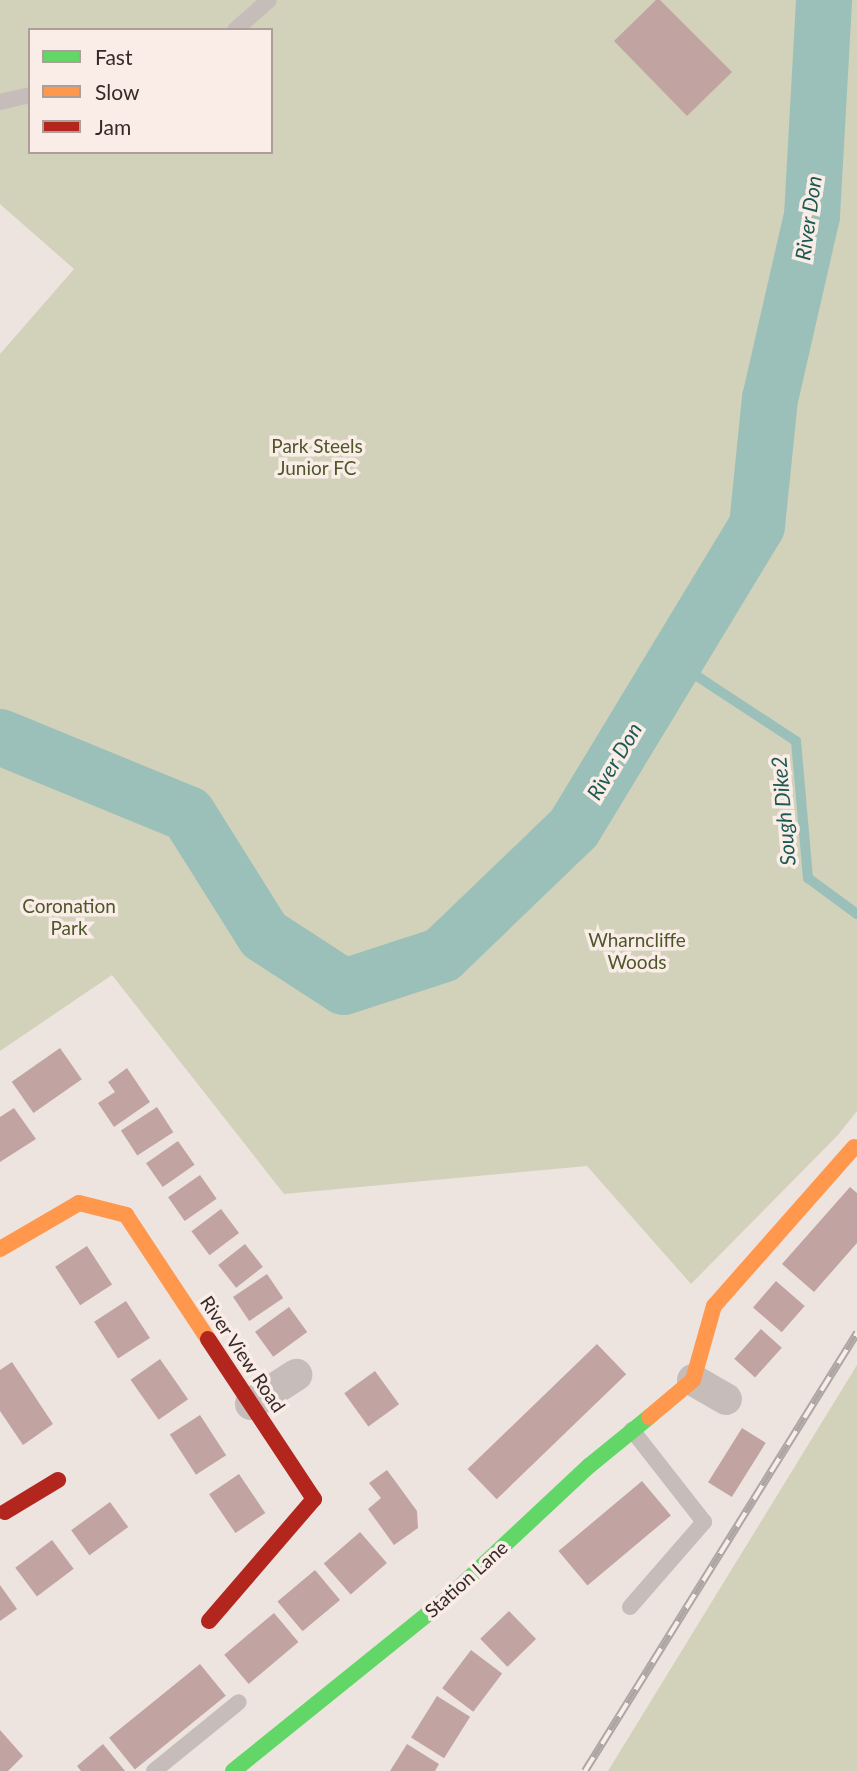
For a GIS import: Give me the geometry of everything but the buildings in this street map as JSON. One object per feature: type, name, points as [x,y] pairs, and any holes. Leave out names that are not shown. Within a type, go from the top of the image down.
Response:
[{"type":"street","points":[[726,1399],[693,1380],[714,1306],[854,1147]]},
{"type":"street","name":"River View Road","points":[[0,1250],[79,1203],[126,1215],[314,1499],[209,1621]]},
{"type":"street","points":[[251,1404],[296,1376]]},
{"type":"street","name":"Station Lane","points":[[233,1771],[451,1595],[589,1466],[693,1380]]},
{"type":"street","points":[[2,1510],[58,1480]]},
{"type":"lane","points":[[237,28],[269,0]]},
{"type":"lane","points":[[0,102],[28,95]]},
{"type":"lane","points":[[630,1607],[704,1522],[632,1430]]},
{"type":"lane","points":[[154,1771],[239,1702]]},
{"type":"green space","points":[[0,0],[857,0],[857,1111],[838,1135],[691,1284],[587,1166],[284,1194],[112,975],[0,1051],[0,354],[74,269],[0,204]]},
{"type":"green space","points":[[857,1365],[857,1771],[608,1771]]},
{"type":"waterway","name":"River Don","points":[[0,737],[188,814],[264,935],[344,987],[442,955],[574,828],[757,526],[770,399],[812,216],[824,0]]},
{"type":"waterway","name":"Sough Dike2","points":[[674,661],[796,741],[808,878],[857,914]]},
{"type":"railway","points":[[585,1771],[857,1333]]},
{"type":"traffic: fast","points":[[233,1771],[451,1595],[589,1466],[649,1417]]},
{"type":"traffic: slow","points":[[649,1417],[693,1380],[714,1306],[854,1147]]},
{"type":"traffic: slow","points":[[0,1249],[79,1203],[126,1215],[208,1339]]},
{"type":"traffic: jam","points":[[208,1339],[314,1499],[209,1621]]},
{"type":"traffic: jam","points":[[5,1512],[58,1480]]},
{"type":"park label","name":"Park Steels Junior FC","points":[[317,457]]},
{"type":"park label","name":"Coronation Park","points":[[69,917]]},
{"type":"park label","name":"Wharncliffe Woods","points":[[637,951]]}]
